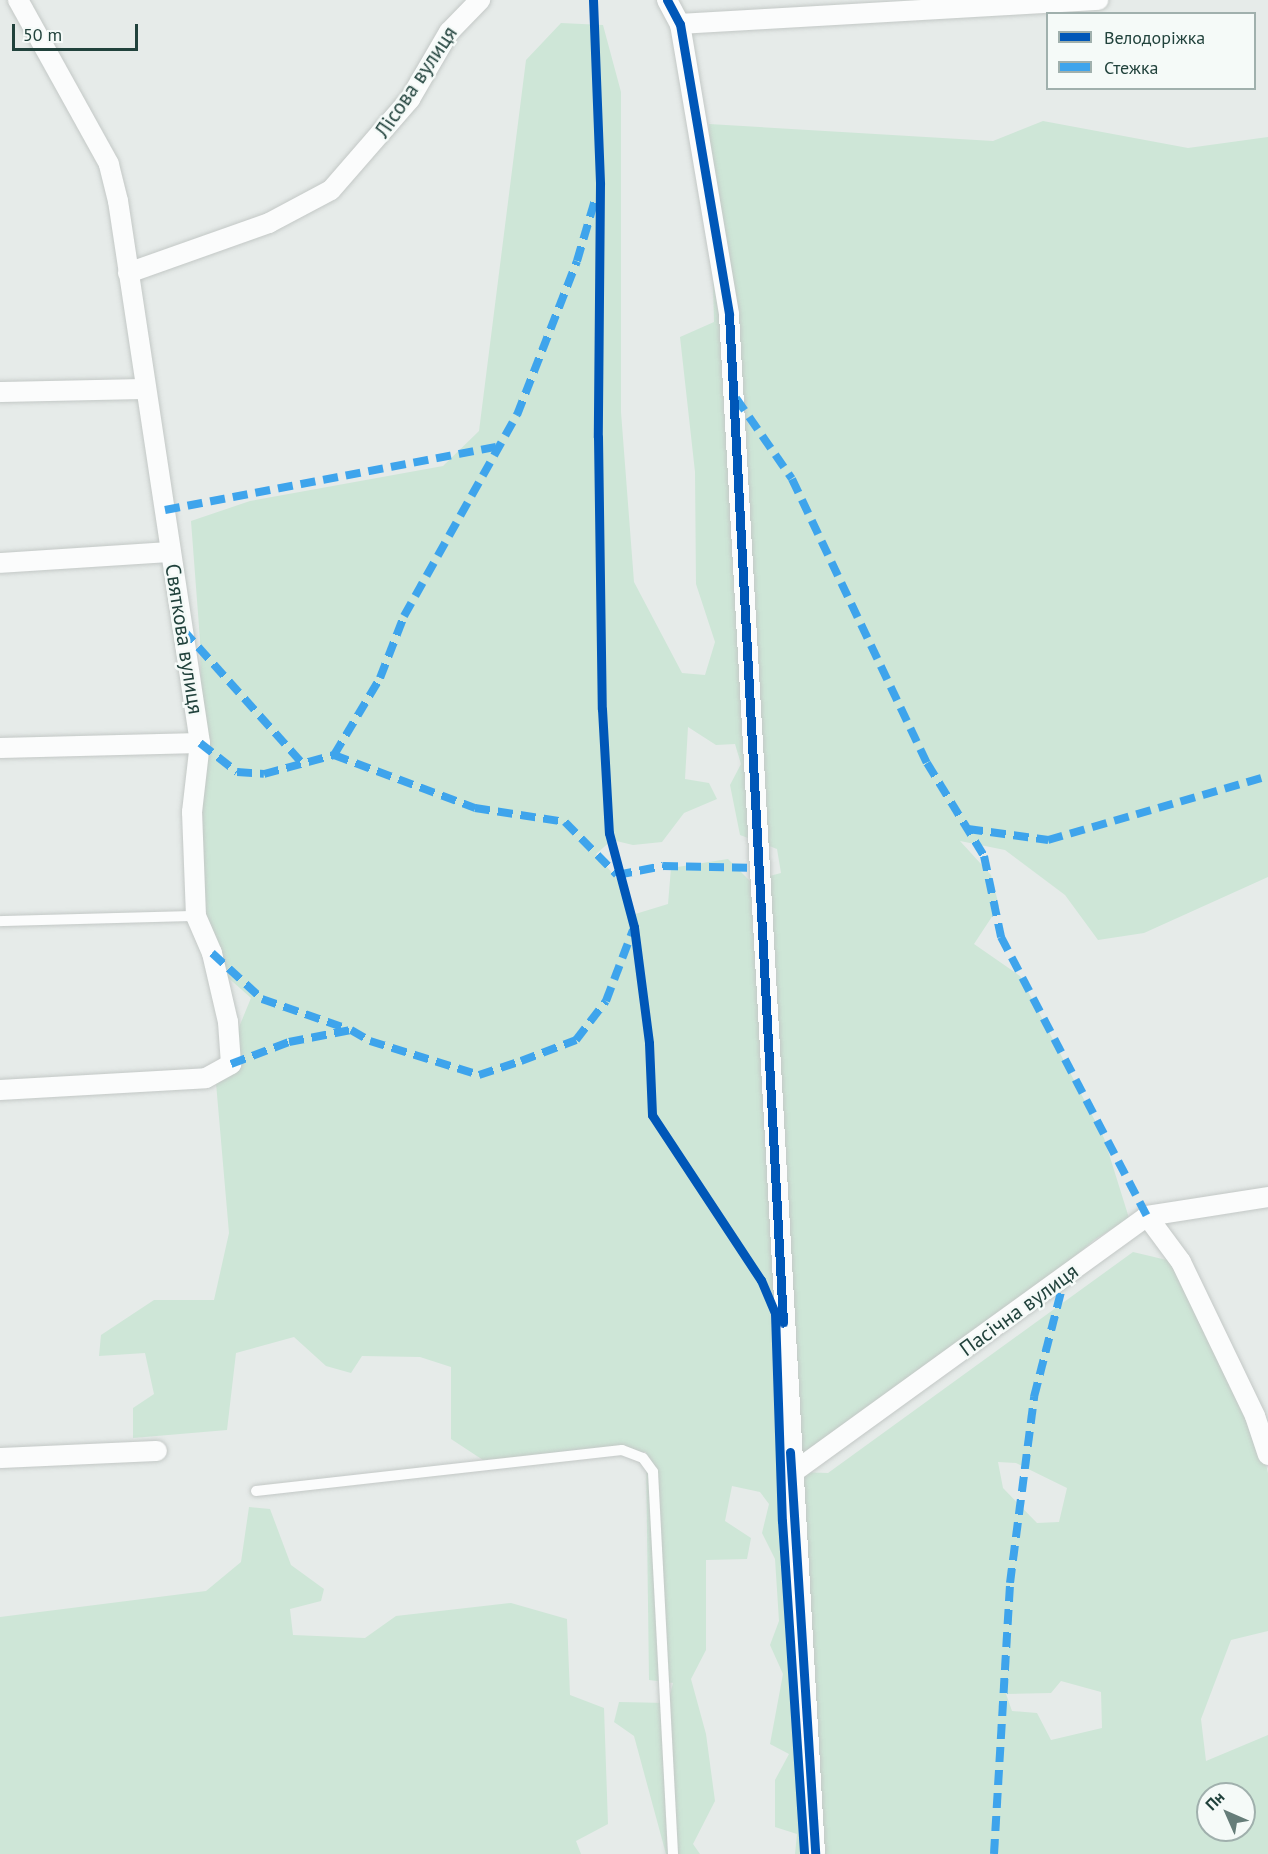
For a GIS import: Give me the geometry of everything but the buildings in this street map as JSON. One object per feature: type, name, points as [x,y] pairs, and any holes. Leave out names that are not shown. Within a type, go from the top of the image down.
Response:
[{"type":"street","name":"Святкова вулиця","points":[[0,1090],[206,1078],[231,1064],[228,1022],[212,953],[196,916],[192,812],[200,743],[129,273],[109,164],[18,0]]},
{"type":"street","name":"Лісова вулиця","points":[[129,273],[269,223],[331,190],[410,99],[449,32],[480,0]]},
{"type":"street","points":[[667,0],[680,24],[729,315],[791,1474],[815,1854]]},
{"type":"street","points":[[680,24],[1098,0]]},
{"type":"street","points":[[0,392],[145,388]]},
{"type":"street","points":[[0,563],[171,552]]},
{"type":"street","points":[[0,748],[200,743]]},
{"type":"street","name":"Пасічна вулиця","points":[[791,1474],[1147,1216],[1268,1197]]},
{"type":"street","points":[[1147,1216],[1181,1262],[1255,1416],[1268,1455]]},
{"type":"street","points":[[0,1458],[157,1451]]},
{"type":"lane","points":[[0,921],[196,916]]},
{"type":"lane","points":[[256,1491],[622,1450],[643,1458],[654,1472],[673,1854]]},
{"type":"green space","points":[[561,23],[603,25],[621,92],[621,412],[634,582],[682,673],[705,675],[715,642],[696,584],[695,472],[680,337],[714,322],[709,124],[993,141],[1043,121],[1188,148],[1268,137],[1268,877],[1144,933],[1098,940],[1065,895],[1005,850],[960,841],[991,875],[999,906],[974,944],[1020,976],[1104,1138],[1129,1218],[1094,1240],[1014,1307],[799,1472],[828,1473],[1133,1252],[1171,1261],[1264,1456],[1268,1473],[1268,1631],[1231,1640],[1201,1719],[1206,1761],[1268,1735],[1268,1854],[795,1854],[797,1834],[775,1827],[775,1780],[789,1754],[770,1744],[783,1674],[770,1645],[779,1621],[775,1559],[762,1533],[769,1504],[760,1492],[732,1486],[725,1521],[751,1538],[747,1559],[706,1560],[706,1650],[691,1679],[706,1734],[715,1801],[693,1844],[700,1854],[666,1854],[634,1736],[614,1722],[619,1702],[668,1703],[673,1683],[649,1680],[646,1452],[483,1460],[451,1439],[451,1367],[420,1357],[362,1356],[351,1373],[326,1366],[294,1337],[236,1353],[227,1430],[133,1438],[133,1408],[154,1394],[145,1353],[99,1356],[101,1335],[154,1300],[214,1300],[229,1233],[216,1083],[251,998],[205,957],[200,640],[191,521],[250,501],[443,466],[479,431],[526,60]],"holes":[[[688,727],[716,745],[735,744],[741,764],[730,785],[740,835],[777,849],[781,873],[750,881],[728,859],[671,868],[668,904],[632,915],[619,881],[596,854],[612,840],[633,845],[662,842],[684,813],[717,799],[709,783],[685,779]],[[998,1462],[1016,1463],[1067,1488],[1059,1522],[1037,1523],[1003,1488]],[[1061,1681],[1101,1692],[1102,1728],[1051,1740],[1037,1713],[1012,1711],[1006,1694],[1051,1693]]]},
{"type":"green space","points":[[249,1507],[270,1509],[291,1565],[324,1589],[321,1601],[290,1609],[293,1635],[365,1638],[396,1616],[511,1603],[567,1619],[570,1695],[604,1708],[608,1824],[576,1841],[581,1854],[0,1854],[0,1617],[206,1591],[241,1562]]},
{"type":"marked path","points":[[334,755],[380,678],[404,616],[517,415],[577,261],[595,200]]},
{"type":"marked path","points":[[736,398],[792,479],[927,763],[984,856],[1001,937],[1147,1216]]},
{"type":"marked path","points":[[165,510],[500,446]]},
{"type":"marked path","points":[[183,630],[303,764]]},
{"type":"marked path","points":[[200,743],[237,772],[264,774],[334,755],[475,808],[565,822],[617,875],[663,866],[760,868]]},
{"type":"marked path","points":[[968,829],[1048,840],[1268,776]]},
{"type":"marked path","points":[[231,1064],[289,1042],[351,1030],[370,1041],[479,1075],[576,1040],[606,1001],[633,930]]},
{"type":"marked path","points":[[212,953],[262,999],[348,1029]]},
{"type":"marked path","points":[[994,1854],[1010,1583],[1034,1397],[1065,1276]]},
{"type":"cycle path","points":[[593,0],[600,184],[598,437],[602,709],[609,833],[634,927],[649,1043],[652,1115],[761,1280],[775,1313],[782,1521],[804,1854]]},
{"type":"cycle path","points":[[667,0],[680,24],[729,315],[783,1323]]},
{"type":"cycle path","points":[[790,1452],[815,1854]]}]
